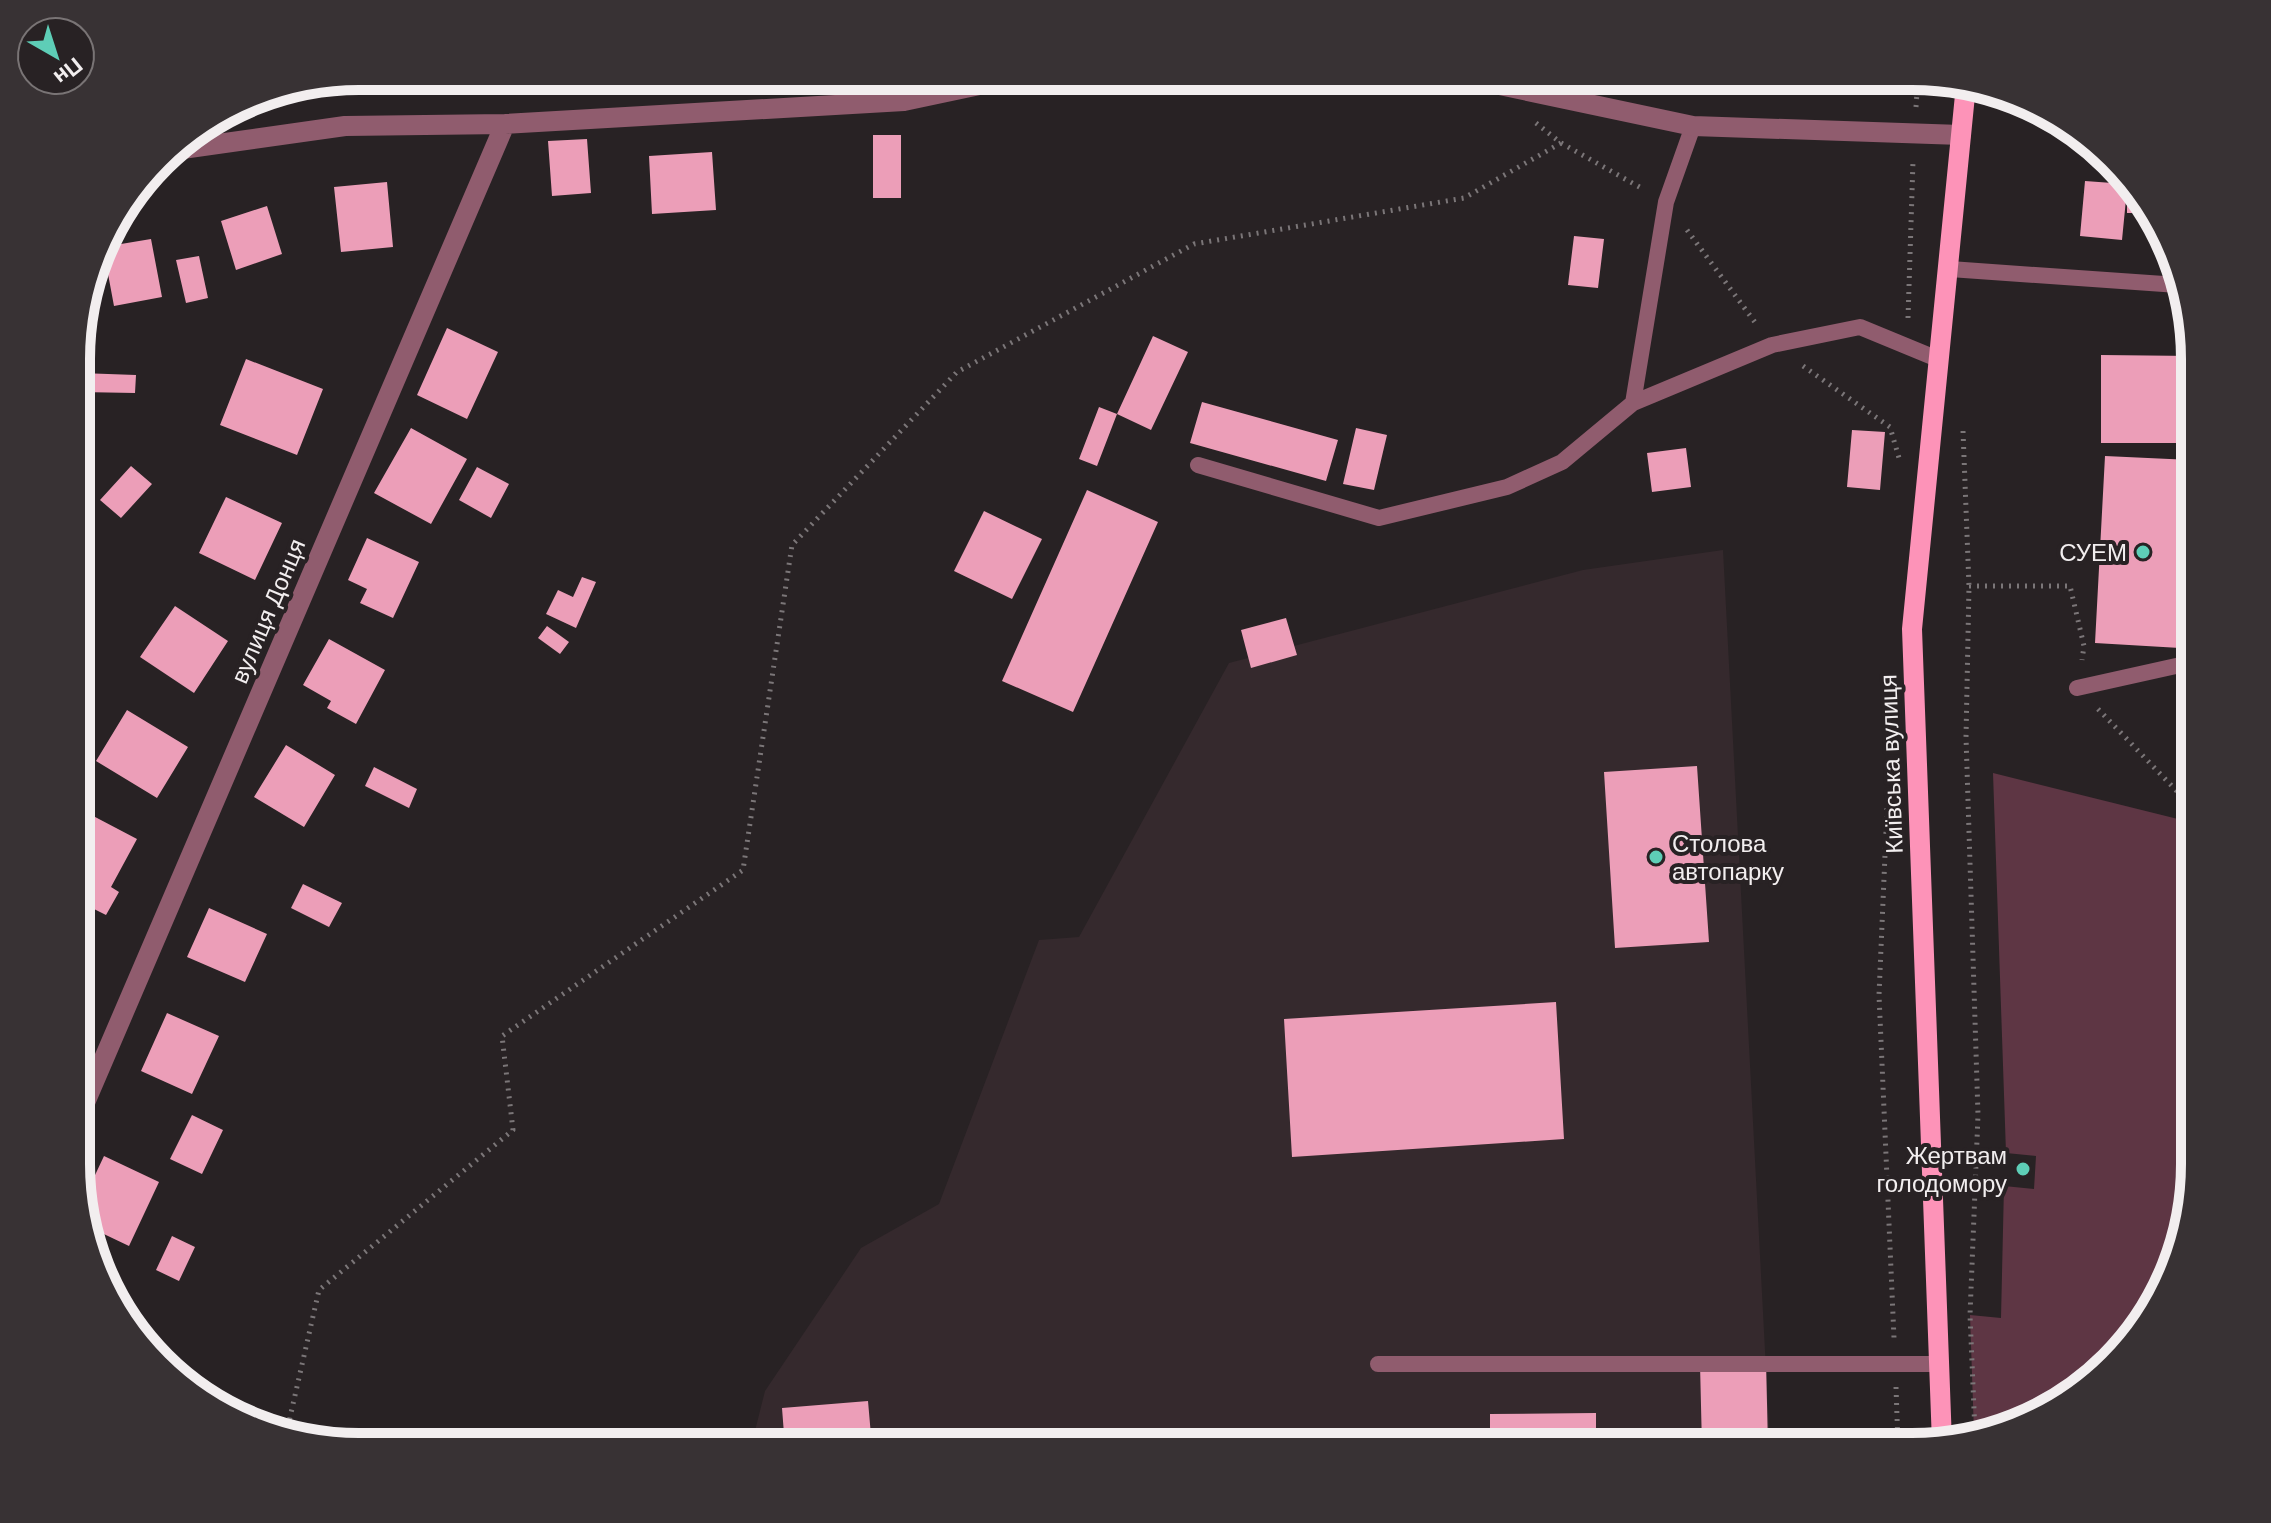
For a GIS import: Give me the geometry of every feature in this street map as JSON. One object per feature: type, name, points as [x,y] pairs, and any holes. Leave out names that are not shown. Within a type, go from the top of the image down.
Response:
[{"type":"main road","name":"Київська вулиця","points":[[1942,1431],[1912,629],[1965,95]]},
{"type":"street","points":[[193,147],[345,126],[505,124],[904,101],[956,90]]},
{"type":"street","points":[[1523,90],[1693,126],[1961,135]]},
{"type":"street","name":"вулиця Донця","points":[[90,1091],[505,124]]},
{"type":"lane","points":[[1633,403],[1666,202],[1693,126]]},
{"type":"lane","points":[[1950,269],[2170,284]]},
{"type":"lane","points":[[1198,465],[1379,518],[1507,487],[1562,462],[1633,403],[1772,345],[1860,327],[1940,360]]},
{"type":"lane","points":[[2077,688],[2180,665]]},
{"type":"lane","points":[[1378,1364],[1939,1364]]},
{"type":"path","points":[[289,1424],[319,1290],[513,1130],[502,1036],[743,870],[792,545],[957,372],[1194,244],[1464,198],[1561,143]]},
{"type":"path","points":[[1963,421],[1969,586],[1966,737],[1978,1115],[1970,1315],[1975,1425]]},
{"type":"shaded area","points":[[1723,550],[1769,1432],[755,1433],[765,1391],[861,1248],[939,1204],[1039,940],[1079,937],[1229,663],[1583,570]]},
{"type":"shaded area","points":[[1993,773],[2180,820],[2180,1182],[2176,1217],[2167,1251],[2136,1314],[2114,1342],[2090,1366],[2047,1397],[2015,1413],[1974,1426],[1970,1315],[2001,1318],[2004,1186],[2034,1189],[2036,1156],[2006,1153]]},
{"type":"building","points":[[873,135],[901,135],[901,198],[873,198]]},
{"type":"building","points":[[587,139],[591,193],[552,196],[548,141]]},
{"type":"building","points":[[712,152],[716,210],[652,214],[649,156]]},
{"type":"building","points":[[2085,181],[2116,183],[2126,197],[2122,240],[2080,236]]},
{"type":"building","points":[[387,182],[393,247],[341,252],[334,187]]},
{"type":"building","points":[[2127,198],[2137,213],[2127,213]]},
{"type":"building","points":[[267,206],[282,254],[236,270],[221,221]]},
{"type":"building","points":[[1574,236],[1604,239],[1598,288],[1568,285]]},
{"type":"building","points":[[151,239],[162,297],[114,306],[106,265],[116,245]]},
{"type":"building","points":[[199,256],[208,298],[186,303],[176,260]]},
{"type":"building","points":[[447,328],[498,352],[467,419],[417,395]]},
{"type":"building","points":[[1153,336],[1188,352],[1151,430],[1117,414]]},
{"type":"building","points":[[2101,355],[2180,356],[2180,443],[2101,443]]},
{"type":"building","points":[[246,359],[323,389],[297,455],[220,425]]},
{"type":"building","points":[[90,373],[136,375],[135,393],[90,392]]},
{"type":"building","points":[[1202,402],[1338,440],[1326,481],[1190,443]]},
{"type":"building","points":[[1099,407],[1117,414],[1097,466],[1079,459]]},
{"type":"building","points":[[411,428],[467,459],[431,524],[374,493]]},
{"type":"building","points":[[1356,428],[1387,435],[1374,490],[1343,484]]},
{"type":"building","points":[[1852,430],[1885,432],[1880,490],[1847,487]]},
{"type":"building","points":[[1686,448],[1691,487],[1652,492],[1647,453]]},
{"type":"building","name":"СУЕМ","points":[[2105,456],[2180,459],[2180,648],[2095,643]]},
{"type":"building","points":[[131,466],[152,484],[121,518],[100,500]]},
{"type":"building","points":[[477,467],[509,484],[491,518],[459,500]]},
{"type":"building","points":[[1087,490],[1158,522],[1073,712],[1002,681]]},
{"type":"building","points":[[226,497],[282,523],[255,580],[199,553]]},
{"type":"building","points":[[984,511],[1042,539],[1012,599],[954,571]]},
{"type":"building","points":[[367,538],[419,562],[393,618],[360,603],[367,589],[348,580]]},
{"type":"building","points":[[582,577],[596,582],[576,628],[546,614],[558,590],[573,597]]},
{"type":"building","points":[[175,606],[228,641],[194,693],[140,657]]},
{"type":"building","points":[[1286,618],[1297,655],[1251,668],[1241,630]]},
{"type":"building","points":[[547,626],[569,642],[560,654],[538,638]]},
{"type":"building","points":[[329,639],[385,670],[356,724],[327,708],[331,701],[303,685]]},
{"type":"building","points":[[127,710],[188,747],[157,798],[96,761]]},
{"type":"building","points":[[286,745],[335,775],[304,827],[254,797]]},
{"type":"building","name":"Столова автопарку","points":[[1697,766],[1709,942],[1615,948],[1604,772]]},
{"type":"building","points":[[374,767],[417,789],[409,808],[365,786]]},
{"type":"building","points":[[90,814],[137,839],[111,887],[119,892],[106,915],[90,907]]},
{"type":"building","points":[[303,884],[342,903],[329,927],[291,908]]},
{"type":"building","points":[[209,908],[267,934],[245,982],[187,957]]},
{"type":"building","points":[[1556,1002],[1564,1139],[1292,1157],[1284,1019]]},
{"type":"building","points":[[167,1013],[219,1036],[192,1094],[141,1071]]},
{"type":"building","points":[[192,1115],[223,1130],[202,1174],[170,1159]]},
{"type":"building","points":[[104,1156],[159,1182],[129,1246],[98,1231],[91,1183]]},
{"type":"building","points":[[172,1236],[195,1247],[179,1281],[156,1270]]},
{"type":"building","points":[[1766,1361],[1768,1432],[1702,1432],[1700,1364]]},
{"type":"building","points":[[868,1401],[871,1433],[784,1433],[782,1408]]},
{"type":"building","points":[[1596,1413],[1596,1432],[1490,1432],[1490,1414]]},
{"type":"place","name":"СУЕМ","points":[[2143,552]]},
{"type":"place","name":"Столова автопарку","points":[[1656,857]]},
{"type":"place","name":"Жертвам голодомору","points":[[2023,1169]]}]
